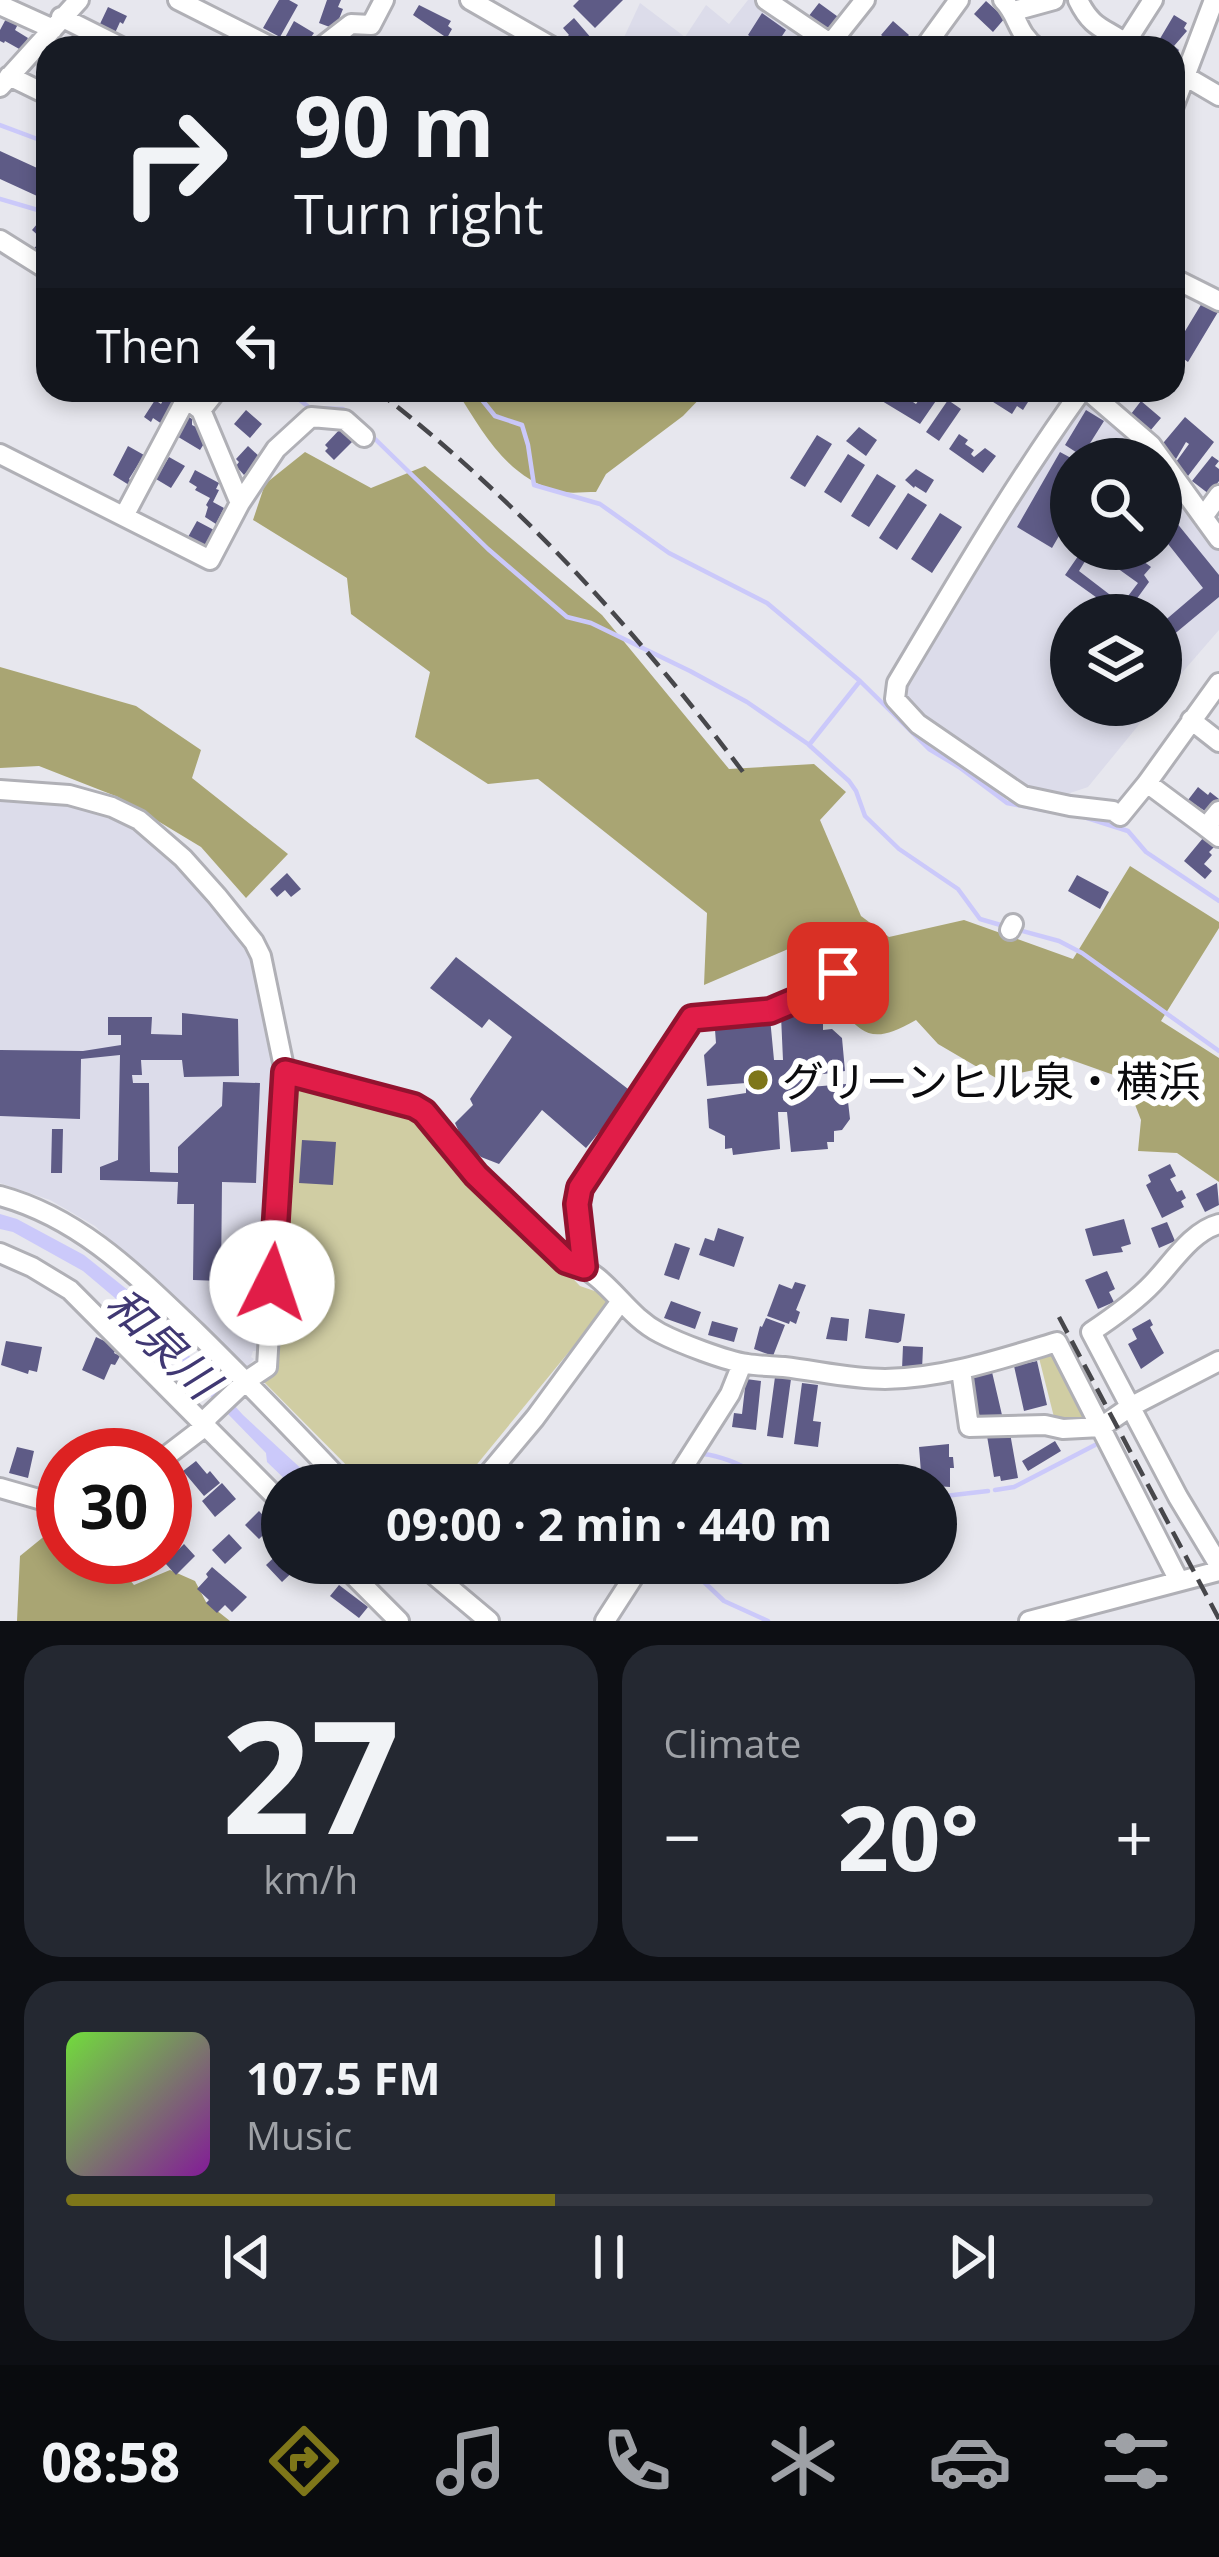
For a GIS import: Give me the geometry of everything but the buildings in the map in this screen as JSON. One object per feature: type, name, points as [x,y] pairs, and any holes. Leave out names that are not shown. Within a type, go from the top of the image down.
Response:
[{"type":"street","points":[[178,0],[249,36]]},
{"type":"street","points":[[336,36],[351,24],[371,25],[384,0]]},
{"type":"street","points":[[470,0],[533,36]]},
{"type":"street","points":[[766,0],[818,36]]},
{"type":"street","points":[[840,36],[865,0]]},
{"type":"street","points":[[933,36],[959,0]]},
{"type":"street","points":[[1022,36],[1009,5],[1054,0]]},
{"type":"street","points":[[1100,0],[1082,8],[1093,25],[1112,36]]},
{"type":"street","points":[[1134,36],[1153,0]]},
{"type":"street","points":[[0,5],[65,11],[104,36]]},
{"type":"street","points":[[1185,62],[1212,5]]},
{"type":"street","points":[[43,36],[65,11]]},
{"type":"street","points":[[36,44],[3,81],[36,91]]},
{"type":"street","points":[[1185,75],[1219,96]]},
{"type":"street","points":[[0,240],[36,262]]},
{"type":"street","points":[[1185,284],[1219,301]]},
{"type":"street","points":[[124,516],[186,402]]},
{"type":"street","points":[[188,402],[240,503]]},
{"type":"street","points":[[1076,402],[987,532],[897,683],[896,699],[918,724],[1023,796],[1120,816],[1219,683]]},
{"type":"street","points":[[1099,402],[1151,445],[1219,539]]},
{"type":"street","points":[[0,454],[210,560],[276,448],[311,417],[345,420],[364,437]]},
{"type":"street","points":[[1204,517],[1219,494]]},
{"type":"street","points":[[1191,721],[1219,742]]},
{"type":"street","points":[[1148,783],[1213,832],[1219,811]]},
{"type":"street","points":[[0,790],[50,792],[112,808],[150,828],[183,857],[242,926],[261,956],[285,1072],[267,1367],[241,1385],[192,1436]]},
{"type":"street","points":[[584,1267],[577,1204],[580,1188],[692,1018],[770,1011],[838,973]]},
{"type":"street","points":[[285,1072],[424,1112],[476,1175],[566,1261],[600,1278],[657,1332],[742,1364],[887,1379],[961,1370],[1057,1342],[1179,1581]]},
{"type":"street","points":[[0,1196],[80,1231],[119,1259],[323,1464]]},
{"type":"street","points":[[1029,1621],[1219,1568],[1091,1332],[1150,1286],[1210,1226],[1219,1224]]},
{"type":"street","points":[[0,1253],[70,1290],[207,1419],[261,1479]]},
{"type":"street","points":[[496,1464],[621,1301]]},
{"type":"street","points":[[961,1370],[969,1426],[1101,1427],[1219,1361]]},
{"type":"street","points":[[686,1464],[730,1394],[742,1364]]},
{"type":"street","points":[[0,1488],[36,1498]]},
{"type":"street","points":[[362,1584],[399,1621]]},
{"type":"street","points":[[443,1584],[489,1621]]},
{"type":"street","points":[[605,1621],[629,1584]]},
{"type":"shaded area","points":[[748,0],[761,0],[808,36],[686,36],[706,5],[729,24]]},
{"type":"shaded area","points":[[640,3],[684,36],[625,36]]},
{"type":"shaded area","points":[[464,402],[696,402],[606,474],[596,492],[571,493],[539,484],[509,464]]},
{"type":"shaded area","points":[[1085,402],[1093,402],[1128,438],[1062,438]]},
{"type":"shaded area","points":[[305,452],[371,488],[425,466],[602,615],[729,769],[814,764],[846,792],[820,820],[861,916],[889,937],[964,920],[1073,959],[1130,866],[1219,922],[1161,1021],[1219,1058],[1219,1182],[1177,1153],[1138,1151],[1141,1120],[1125,1079],[1063,1057],[1034,1070],[996,1078],[938,1044],[916,1020],[883,1034],[862,1030],[820,997],[843,980],[807,941],[704,985],[707,913],[538,779],[488,784],[415,737],[430,672],[351,614],[347,578],[253,520],[265,484]]},
{"type":"shaded area","points":[[1050,456],[1050,570],[1182,570],[1182,502],[1219,550],[1219,630],[1182,673],[1182,594],[1050,594],[1050,726],[1138,726],[1088,787],[1064,795],[1033,789],[935,728],[919,716],[903,693],[907,678]]},
{"type":"shaded area","points":[[0,667],[136,706],[201,750],[192,778],[288,854],[246,898],[201,847],[118,797],[39,766],[0,768]]},
{"type":"shaded area","points":[[0,796],[99,811],[141,831],[166,849],[245,939],[259,969],[275,1066],[258,1351],[253,1351],[254,1359],[247,1367],[95,1226],[50,1200],[0,1183]]},
{"type":"shaded area","points":[[292,1079],[415,1113],[580,1286],[609,1296],[609,1303],[477,1464],[345,1464],[264,1382]]},
{"type":"shaded area","points":[[1051,1351],[1087,1419],[1055,1421],[1038,1354]]},
{"type":"shaded area","points":[[36,1543],[36,1584],[192,1584],[192,1580],[206,1602],[230,1621],[17,1621],[20,1556]]},
{"type":"water","name":"和泉川","points":[[0,1214],[84,1255],[134,1295],[243,1415],[296,1464],[269,1464],[266,1453],[83,1271],[0,1229]]},
{"type":"waterway","points":[[0,125],[36,138]]},
{"type":"waterway","points":[[0,199],[36,210]]},
{"type":"waterway","points":[[302,402],[310,408],[346,412]]},
{"type":"waterway","points":[[484,402],[495,416],[522,425],[534,485],[600,504],[669,553],[767,603],[860,681],[809,745],[849,781],[865,816],[899,849],[958,889],[980,919],[1004,926]]},
{"type":"waterway","points":[[372,436],[488,549],[567,617],[591,623],[690,671],[747,702],[808,744]]},
{"type":"waterway","points":[[860,681],[929,749],[1007,803],[1049,811]]},
{"type":"waterway","points":[[1084,817],[1128,831],[1146,852],[1219,901]]},
{"type":"waterway","points":[[1015,929],[1082,953],[1219,1051]]},
{"type":"waterway","points":[[995,1490],[1014,1487],[1095,1445]]},
{"type":"waterway","points":[[703,1454],[737,1464]]},
{"type":"waterway","points":[[957,1495],[988,1491]]},
{"type":"waterway","points":[[706,1584],[724,1601],[768,1621]]},
{"type":"railway","points":[[391,402],[478,476],[572,569],[743,772]]},
{"type":"railway","points":[[1059,1317],[1219,1619]]},
{"type":"place","name":"グリーンヒル泉・横浜","points":[[758,1080]]},
{"type":"route","points":[[272,1283],[285,1072],[404,1101],[424,1112],[476,1175],[566,1261],[584,1267],[577,1204],[580,1188],[692,1018],[770,1011],[838,973]]}]
